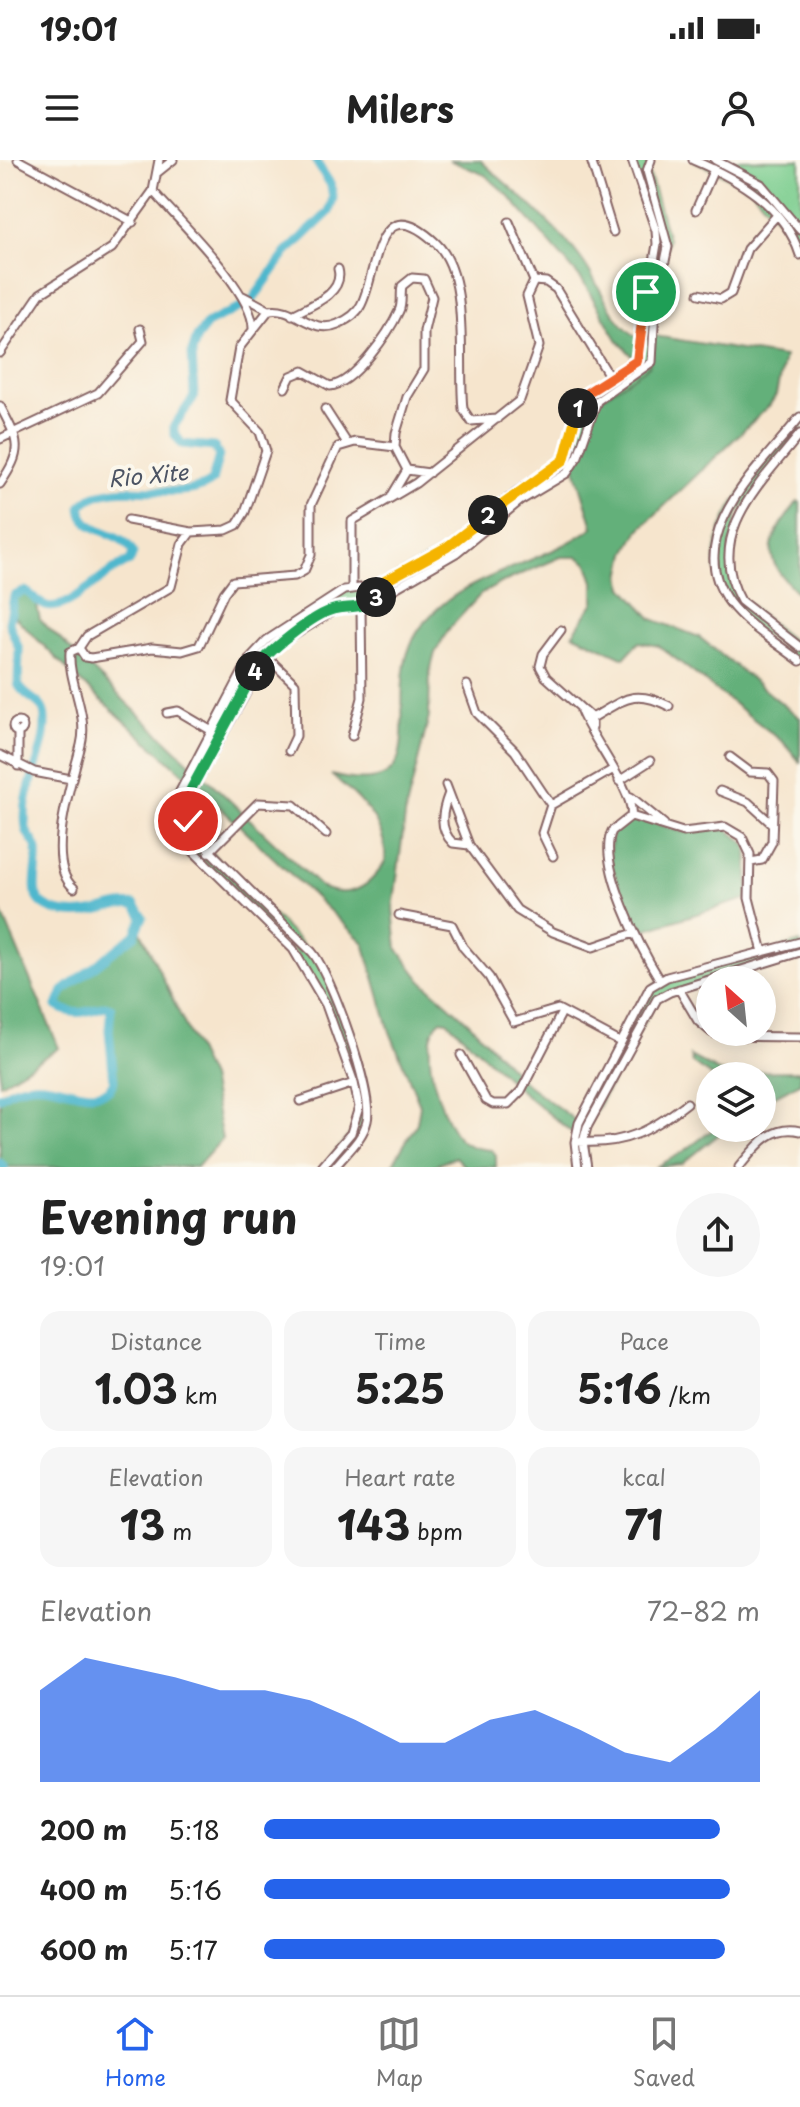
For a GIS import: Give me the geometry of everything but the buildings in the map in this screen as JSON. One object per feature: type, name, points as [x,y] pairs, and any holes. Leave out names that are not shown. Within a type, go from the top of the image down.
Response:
[{"type":"street","points":[[18,160],[133,222]]},
{"type":"street","points":[[0,353],[40,294],[104,255],[133,222],[153,191],[159,160]]},
{"type":"street","points":[[158,172],[173,160]]},
{"type":"street","points":[[591,160],[613,232]]},
{"type":"street","points":[[322,1167],[356,1124],[359,1107],[354,1083],[318,988],[293,949],[192,850],[179,833],[177,797],[250,658],[262,644],[352,587],[376,586],[447,547],[515,493],[557,466],[568,452],[582,397],[637,361],[642,340],[643,309],[657,244],[656,231],[632,160]]},
{"type":"street","points":[[335,1167],[363,1131],[369,1107],[364,1080],[324,966],[193,834],[185,807],[187,798],[265,655],[336,609],[361,608],[456,553],[520,501],[567,473],[578,456],[597,401],[648,366],[654,357],[655,308],[668,239],[647,171],[651,160]]},
{"type":"street","points":[[693,160],[715,164],[761,184],[800,230]]},
{"type":"street","points":[[696,210],[715,164]]},
{"type":"street","points":[[715,164],[745,184],[777,215],[792,236],[800,255]]},
{"type":"street","points":[[153,191],[250,304],[325,328],[354,315],[365,296],[381,237],[396,226],[418,229],[443,251],[455,273],[463,409],[471,421],[470,438]]},
{"type":"street","points":[[699,294],[721,299],[731,293],[747,249],[777,215]]},
{"type":"street","points":[[352,587],[352,521],[429,473],[470,438],[502,418],[520,400],[538,355],[538,337],[527,296],[534,281],[509,222]]},
{"type":"street","points":[[292,315],[333,291],[338,284],[338,269]]},
{"type":"street","points":[[285,388],[291,376],[303,371],[330,386],[343,382],[371,354],[391,324],[401,307],[402,286],[412,278],[424,279],[432,297],[423,336],[424,369],[407,397],[396,433],[395,447],[407,470]]},
{"type":"street","points":[[534,281],[546,282],[556,289],[611,379]]},
{"type":"street","points":[[250,304],[253,329]]},
{"type":"street","points":[[128,520],[191,532],[226,530],[237,525],[266,451],[260,432],[230,400],[237,355],[269,310]]},
{"type":"street","points":[[0,439],[15,435],[98,393],[143,341],[140,329]]},
{"type":"street","points":[[642,340],[655,343]]},
{"type":"street","points":[[0,406],[15,435],[17,456],[0,484]]},
{"type":"street","points":[[325,409],[347,443]]},
{"type":"street","points":[[800,417],[726,512],[716,536],[715,570],[724,594],[738,612],[800,661]]},
{"type":"street","points":[[471,421],[502,418]]},
{"type":"street","points":[[380,443],[396,433]]},
{"type":"street","points":[[800,434],[737,515],[730,536],[737,594],[746,606],[800,647]]},
{"type":"street","points":[[79,648],[85,657],[91,658],[152,648],[193,649],[206,638],[224,593],[233,581],[247,577],[284,578],[304,571],[311,555],[311,505],[331,455],[347,443],[380,443],[395,447]]},
{"type":"street","points":[[407,470],[429,473]]},
{"type":"street","points":[[391,498],[407,470]]},
{"type":"street","points":[[175,530],[182,544]]},
{"type":"street","points":[[74,888],[60,868],[71,779],[83,738],[69,656],[87,636],[171,587],[182,544],[191,532]]},
{"type":"street","points":[[716,536],[730,536]]},
{"type":"street","points":[[376,586],[379,595]]},
{"type":"street","points":[[724,594],[737,594]]},
{"type":"street","points":[[333,598],[336,609]]},
{"type":"street","points":[[352,736],[362,698],[361,608]]},
{"type":"street","points":[[561,630],[543,654],[540,666],[546,677],[592,718]]},
{"type":"street","points":[[265,655],[295,684],[296,736],[289,751]]},
{"type":"street","points":[[467,685],[477,713],[515,751],[551,805]]},
{"type":"street","points":[[592,718],[632,696],[649,696],[669,706]]},
{"type":"street","points":[[167,713],[178,711],[212,731]]},
{"type":"street","points":[[581,711],[612,770],[631,797],[669,828]]},
{"type":"street","points":[[592,718],[592,728]]},
{"type":"street","points":[[18,732],[18,766]]},
{"type":"street","points":[[0,755],[18,766],[71,779]]},
{"type":"street","points":[[730,757],[744,770],[772,776],[775,796],[768,853],[762,860],[751,862]]},
{"type":"street","points":[[619,781],[650,761]]},
{"type":"street","points":[[553,856],[542,833],[551,805],[612,770]]},
{"type":"street","points":[[469,845],[453,843],[444,830],[442,816],[448,789],[469,845],[501,893],[537,923],[593,947],[634,933]]},
{"type":"street","points":[[720,791],[748,802],[771,823]]},
{"type":"street","points":[[631,797],[631,816]]},
{"type":"street","points":[[209,852],[258,803],[294,805],[326,834]]},
{"type":"street","points":[[631,816],[692,833],[725,827],[734,830],[747,845],[751,862],[749,898],[763,952]]},
{"type":"street","points":[[631,816],[612,831],[608,848],[634,933],[660,980]]},
{"type":"street","points":[[399,915],[452,925],[463,947],[489,977],[514,1022],[524,1022],[554,1009],[620,1042]]},
{"type":"street","points":[[293,949],[300,941]]},
{"type":"street","points":[[578,1167],[579,1123],[646,993],[660,980],[800,942]]},
{"type":"street","points":[[753,966],[800,952]]},
{"type":"street","points":[[318,988],[329,981]]},
{"type":"street","points":[[646,993],[650,999],[657,999],[696,984]]},
{"type":"street","points":[[679,989],[696,1018]]},
{"type":"street","points":[[587,1167],[579,1142],[657,999]]},
{"type":"street","points":[[461,1055],[486,1100],[493,1104],[508,1104],[521,1091],[562,1012]]},
{"type":"street","points":[[776,1037],[800,1037]]},
{"type":"street","points":[[300,1101],[354,1083]]},
{"type":"street","points":[[579,1142],[629,1139],[654,1128],[687,1103]]},
{"type":"street","points":[[739,1167],[771,1134],[784,1129],[800,1131]]},
{"type":"green space","points":[[449,160],[480,160],[556,230],[587,267],[621,323],[642,340],[637,361],[618,341],[582,280],[508,195],[485,175]]},
{"type":"green space","points":[[633,160],[650,160],[647,165],[668,239],[655,308],[654,357],[574,465],[528,496],[464,548],[361,608],[336,609],[276,645],[186,807],[193,834],[324,966],[364,1080],[366,1125],[335,1167],[322,1167],[351,1133],[359,1107],[326,1005],[293,949],[192,850],[175,809],[256,651],[344,590],[376,586],[447,547],[564,460],[582,397],[637,361],[657,244]]},
{"type":"green space","points":[[693,160],[800,160],[800,256],[792,236],[751,189]]},
{"type":"green space","points":[[655,336],[784,357],[776,395],[769,406],[638,531],[626,553],[621,577],[624,587],[652,619],[699,637],[800,718],[800,762],[783,742],[659,646],[639,642],[624,658],[573,634],[594,602],[594,582],[588,564],[578,557],[561,557],[480,595],[448,630],[435,653],[430,672],[429,717],[406,809],[393,909],[397,948],[422,981],[469,1023],[525,1083],[579,1123],[575,1135],[521,1091],[447,1021],[441,1020],[430,1044],[430,1060],[444,1112],[461,1140],[492,1150],[496,1155],[496,1167],[465,1167],[455,1157],[431,1167],[391,1167],[417,1123],[420,1105],[390,1032],[364,943],[194,783],[200,772],[321,887],[331,891],[350,891],[373,878],[385,862],[382,835],[370,812],[331,775],[365,780],[386,774],[398,760],[402,740],[405,663],[414,638],[430,616],[472,585],[547,553],[593,527],[574,465],[597,401],[649,366]]},
{"type":"green space","points":[[800,417],[800,434],[737,515],[729,548],[737,594],[800,647],[800,661],[751,624],[726,597],[716,574],[716,549],[735,501]]},
{"type":"green space","points":[[798,501],[800,595],[777,569],[772,548],[780,527]]},
{"type":"green space","points":[[25,591],[36,600],[40,620],[192,765],[186,776],[72,674],[11,613],[14,596]]},
{"type":"green space","points":[[631,816],[683,832],[725,827],[747,845],[749,898],[634,933],[609,856],[612,831]]},
{"type":"green space","points":[[0,908],[59,1048],[0,1084]]},
{"type":"green space","points":[[140,930],[210,1078],[222,1139],[197,1167],[4,1167],[0,1163],[0,1097],[29,1084],[100,1094],[113,1081],[109,1030],[111,1008],[105,1006],[75,1012],[57,1006],[63,991]]},
{"type":"green space","points":[[800,942],[800,952],[757,966],[717,966]]},
{"type":"green space","points":[[696,972],[696,986],[657,999],[587,1127],[587,1167],[578,1167],[575,1135],[654,984]]},
{"type":"green space","points":[[776,1071],[800,1071],[800,1083],[776,1096]]},
{"type":"green space","points":[[696,1142],[710,1142],[682,1164],[656,1167]]},
{"type":"waterway","name":"Rio Xite","points":[[0,1097],[17,1088],[32,1085],[97,1094],[109,1090],[114,1081],[109,1030],[111,1008],[105,1006],[75,1012],[57,1006],[63,991],[135,935],[143,917],[135,905],[126,904],[91,912],[57,911],[46,907],[36,894],[37,850],[27,831],[25,814],[42,747],[45,720],[42,707],[18,684],[19,649],[9,623],[14,596],[25,591],[46,606],[65,603],[130,561],[133,553],[128,545],[95,527],[83,516],[81,506],[94,496],[128,490],[183,491],[212,481],[219,455],[214,447],[182,444],[174,433],[174,426],[194,397],[192,352],[197,337],[208,323],[251,302],[286,253],[329,212],[333,198],[331,185],[315,160]]},
{"type":"waterway","name":"Rio Xite","points":[[0,1163],[4,1167]]},
{"type":"route","points":[[188,821],[185,807],[191,789],[265,655],[276,645],[336,609],[361,608],[371,602],[379,595],[376,586],[447,547],[515,493],[549,473],[564,460],[582,397],[637,361],[646,292]]}]
